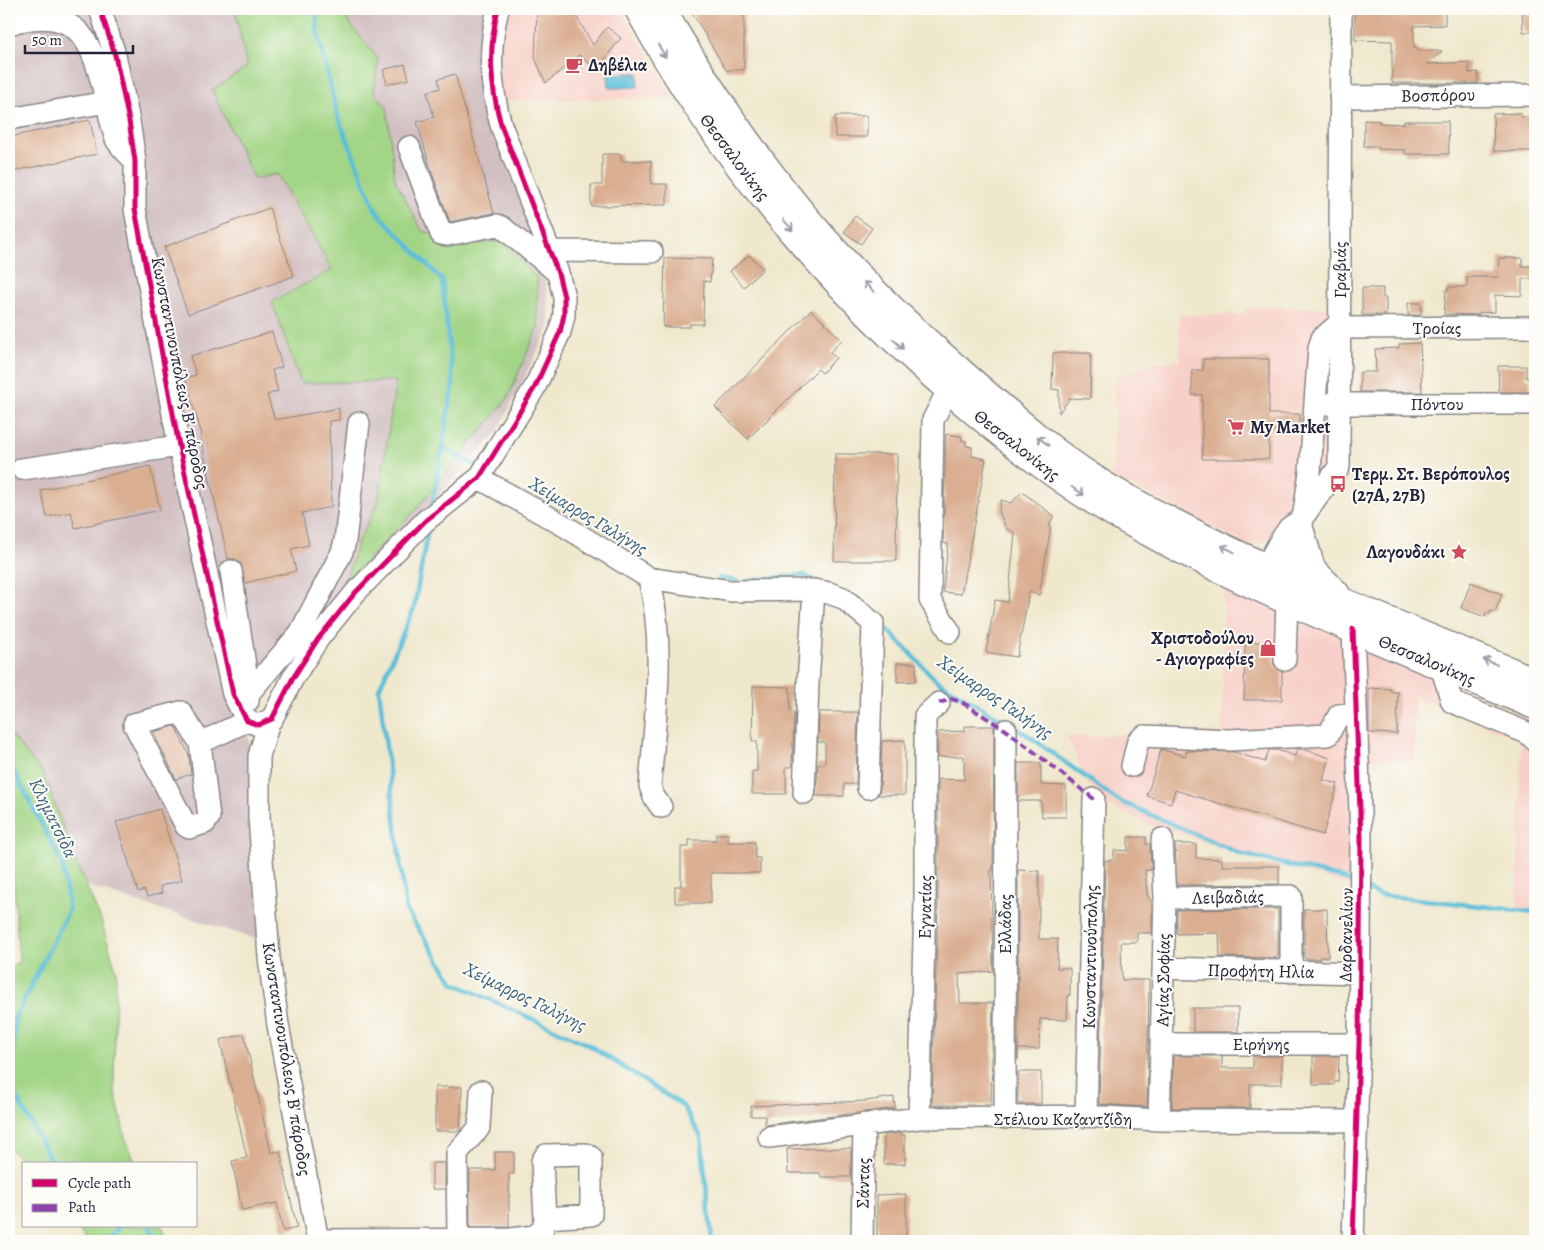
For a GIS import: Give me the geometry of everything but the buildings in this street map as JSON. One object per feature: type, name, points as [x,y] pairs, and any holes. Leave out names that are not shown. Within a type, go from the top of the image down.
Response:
[{"type":"main road","name":"Θεσσαλονίκης","points":[[638,9],[684,88],[771,206],[866,313],[948,390],[1018,448],[1064,482],[1153,534],[1272,584],[1346,602],[1535,681]]},
{"type":"main road","name":"Θεσσαλονίκης","points":[[662,9],[712,91],[775,179],[836,252],[917,334],[1026,428],[1092,477],[1166,518],[1272,584],[1353,629],[1535,706]]},
{"type":"main road","points":[[1301,526],[1312,569],[1324,583],[1346,602]]},
{"type":"street","name":"Κωνσταντινουπόλεως Β' πάροδος","points":[[100,9],[115,55],[135,161],[134,209],[179,446],[233,694],[260,723],[259,816],[272,981],[318,1240]]},
{"type":"street","points":[[200,743],[260,723],[293,678],[318,639],[355,593],[425,521],[479,478],[535,387],[560,332],[564,314],[564,297],[558,273],[501,125],[494,99],[490,71],[491,47],[498,9]]},
{"type":"street","name":"Γραβιάς","points":[[1272,584],[1297,548],[1301,526],[1339,467],[1341,9]]},
{"type":"street","points":[[9,24],[42,17],[57,19],[81,32],[89,43],[96,60],[116,140],[135,161]]},
{"type":"street","name":"Βοσπόρου","points":[[1340,97],[1535,94]]},
{"type":"street","points":[[9,120],[107,102]]},
{"type":"street","points":[[409,147],[441,234],[447,235],[497,225],[502,227],[558,273]]},
{"type":"street","points":[[551,251],[652,252]]},
{"type":"street","points":[[1301,526],[1310,472],[1319,348],[1322,338],[1340,326]]},
{"type":"street","name":"Τροίας","points":[[1340,326],[1535,327]]},
{"type":"street","points":[[948,390],[933,420],[930,600],[950,632]]},
{"type":"street","name":"Πόντου","points":[[1314,404],[1535,404]]},
{"type":"street","points":[[249,693],[300,633],[342,552],[345,541],[359,423]]},
{"type":"street","points":[[22,469],[179,446]]},
{"type":"street","points":[[479,478],[563,525],[649,578],[731,591],[814,590],[843,598],[873,623],[868,788]]},
{"type":"street","points":[[231,571],[249,693],[260,723]]},
{"type":"street","points":[[649,578],[658,624],[650,786],[661,808]]},
{"type":"street","points":[[1272,584],[1285,660]]},
{"type":"street","points":[[804,793],[814,590]]},
{"type":"street","name":"Δαρδανελίων","points":[[1353,629],[1361,838],[1359,1044],[1353,1241]]},
{"type":"street","points":[[1441,666],[1452,702],[1527,733],[1535,740]]},
{"type":"street","name":"Εγνατίας","points":[[918,1118],[925,902],[925,716],[931,708],[940,703]]},
{"type":"street","points":[[181,712],[200,743],[209,817],[205,823],[190,828],[186,826],[134,724],[181,712]]},
{"type":"street","points":[[1132,766],[1138,741],[1144,736],[1228,740],[1328,735],[1339,715],[1355,713]]},
{"type":"street","name":"Ελλάδας","points":[[1005,1118],[1006,730]]},
{"type":"street","name":"Κωνσταντινούπολης","points":[[1086,1116],[1094,799]]},
{"type":"street","name":"Αγίας Σοφίας","points":[[1159,1120],[1165,898],[1162,839]]},
{"type":"street","name":"Λειβαδιάς","points":[[1165,898],[1291,896],[1291,972]]},
{"type":"street","name":"Προφήτη Ηλία","points":[[1164,968],[1359,973]]},
{"type":"street","name":"Ειρήνης","points":[[1162,1044],[1359,1044]]},
{"type":"street","points":[[458,1239],[457,1153],[480,1128],[480,1091]]},
{"type":"street","name":"Στέλιου Καζαντζίδη","points":[[769,1137],[918,1118],[1086,1116],[1159,1120],[1357,1121]]},
{"type":"street","name":"Σάντας","points":[[862,1241],[864,1124]]},
{"type":"street","points":[[318,1240],[511,1239],[542,1225]]},
{"type":"shaded area","points":[[9,9],[491,9],[479,42],[491,125],[543,254],[550,325],[497,433],[244,702],[276,945],[15,864],[9,860]]},
{"type":"shaded area","name":"Δηβέλια","points":[[503,9],[620,9],[674,98],[502,101],[497,30]]},
{"type":"shaded area","points":[[1246,307],[1332,308],[1333,455],[1279,532],[1260,544],[1249,545],[1113,477],[1115,380],[1153,362],[1180,361],[1179,316],[1244,314]]},
{"type":"shaded area","points":[[1224,585],[1535,722],[1535,913],[1517,911],[1521,740],[1414,697],[1415,761],[1363,758],[1362,890],[1155,827],[1094,799],[1067,736],[1222,732]]},
{"type":"green space","points":[[235,9],[339,9],[378,59],[374,93],[387,107],[395,180],[422,231],[482,243],[502,241],[537,278],[538,327],[507,400],[415,511],[345,582],[358,542],[378,503],[396,381],[301,383],[272,302],[332,270],[277,174],[254,179],[212,90],[247,67]]},
{"type":"green space","points":[[9,733],[43,773],[77,865],[101,920],[116,970],[114,1086],[125,1137],[135,1162],[24,1162],[9,1148],[9,966],[19,962],[13,871],[9,870]]},
{"type":"green space","points":[[77,1228],[163,1228],[168,1241],[87,1241]]},
{"type":"water","points":[[638,73],[638,87],[609,88],[608,74]]},
{"type":"waterway","name":"Χείμαρρος Γαλήνης","points":[[317,9],[317,29],[337,114],[376,211],[442,280],[453,384],[432,507]]},
{"type":"waterway","name":"Χείμαρρος Γαλήνης","points":[[442,447],[480,468]]},
{"type":"waterway","name":"Χείμαρρος Γαλήνης","points":[[428,530],[414,608],[379,689],[406,910],[454,983],[589,1045],[683,1106],[701,1137],[712,1241]]},
{"type":"waterway","name":"Χείμαρρος Γαλήνης","points":[[748,581],[804,575],[816,581]]},
{"type":"waterway","name":"Χείμαρρος Γαλήνης","points":[[719,578],[738,581]]},
{"type":"waterway","name":"Χείμαρρος Γαλήνης","points":[[881,623],[937,681],[1029,736],[1117,800],[1241,854],[1339,877],[1355,884]]},
{"type":"waterway","name":"Κληματσίδα","points":[[9,762],[62,863],[69,910],[15,1018],[11,1087],[52,1162]]},
{"type":"waterway","name":"Χείμαρρος Γαλήνης","points":[[1366,889],[1379,895],[1535,912]]},
{"type":"waterway","points":[[106,1241],[118,1228]]},
{"type":"waterway","name":"Κληματσίδα","points":[[150,1228],[156,1241]]},
{"type":"marked path","points":[[939,703],[952,699],[963,703],[1006,730],[1094,799]]},
{"type":"cycle path","points":[[100,9],[115,55],[129,121],[135,161],[135,209],[179,446],[233,694],[247,721],[258,725],[272,719],[293,678],[318,639],[355,593],[425,521],[479,478],[535,387],[560,332],[564,315],[564,297],[558,273],[501,125],[494,96],[492,53],[498,9]]},
{"type":"cycle path","points":[[1353,629],[1361,838],[1359,1044],[1353,1241]]},
{"type":"place","name":"Δηβέλια","points":[[574,65]]},
{"type":"place","name":"My Market","points":[[1236,427]]},
{"type":"place","name":"Τερμ. Στ. Βερόπουλος (27Α, 27Β)","points":[[1338,484]]},
{"type":"place","name":"Λαγουδάκι","points":[[1459,552]]},
{"type":"place","name":"Χριστοδούλου - Αγιογραφίες","points":[[1268,648]]}]
